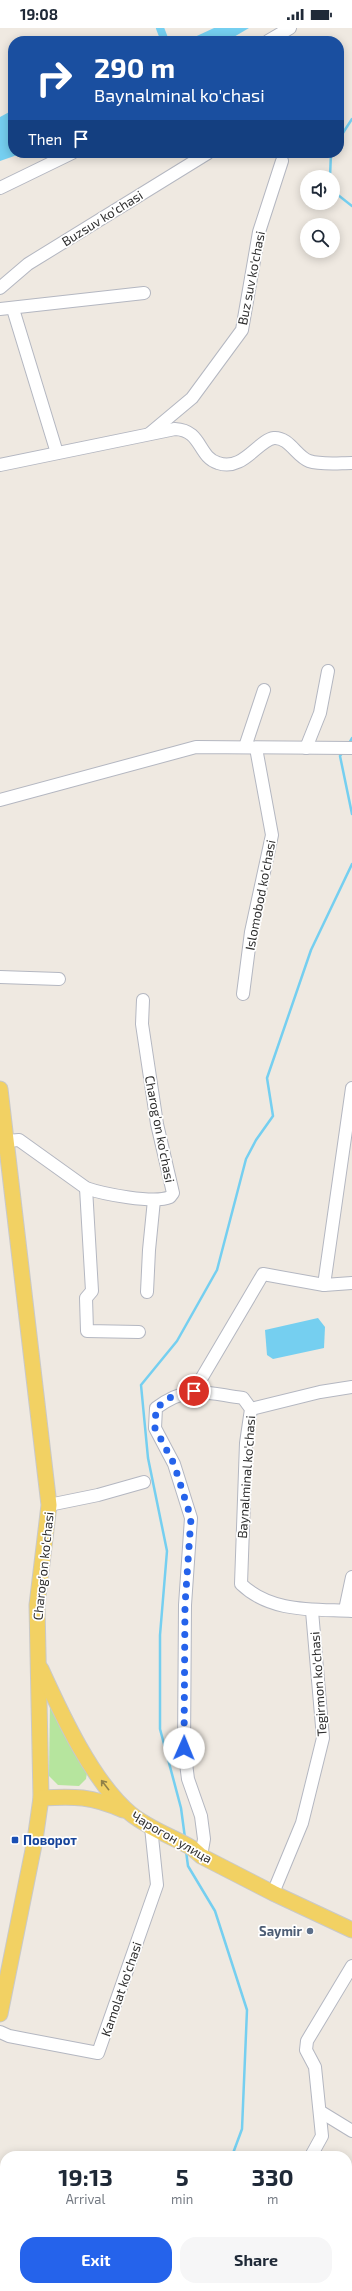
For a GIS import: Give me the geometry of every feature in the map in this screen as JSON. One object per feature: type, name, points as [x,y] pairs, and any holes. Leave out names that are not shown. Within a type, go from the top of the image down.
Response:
[{"type":"main road","name":"Charog'on ko'chasi","points":[[0,1089],[49,1505],[37,1605],[41,1798],[35,1840],[0,2014]]},
{"type":"main road","name":"Чарогон улица","points":[[38,1662],[55,1698],[92,1766],[111,1793],[131,1814],[273,1893],[352,1930]]},
{"type":"main road","points":[[41,1798],[78,1796],[92,1798],[131,1814]]},
{"type":"street","points":[[276,36],[290,28]]},
{"type":"street","points":[[0,188],[62,158]]},
{"type":"street","name":"Buzsuv ko'chasi","points":[[0,288],[28,264],[200,158]]},
{"type":"street","name":"Buz suv ko'chasi","points":[[148,434],[192,398],[242,330],[259,232],[282,161]]},
{"type":"street","points":[[0,309],[13,309],[144,293]]},
{"type":"street","points":[[13,309],[57,453]]},
{"type":"street","points":[[0,465],[175,429],[184,429],[194,435],[213,461],[219,464],[239,462],[273,438],[281,439],[309,461],[352,463]]},
{"type":"street","points":[[306,748],[320,714],[328,671]]},
{"type":"street","points":[[251,748],[264,690]]},
{"type":"street","points":[[0,800],[196,747],[352,748]]},
{"type":"street","name":"Islomobod ko'chasi","points":[[243,994],[252,932],[272,835],[251,748]]},
{"type":"street","points":[[0,976],[59,978]]},
{"type":"street","name":"Charog'on ko'chasi","points":[[7,1141],[19,1140],[86,1188],[95,1191],[154,1200],[166,1199],[173,1194],[158,1124],[142,1024],[143,1000]]},
{"type":"street","points":[[324,1285],[352,1088]]},
{"type":"street","points":[[86,1188],[92,1291],[86,1298],[87,1331],[140,1332]]},
{"type":"street","points":[[148,1292],[149,1250],[154,1200]]},
{"type":"street","points":[[194,1391],[263,1274],[324,1285],[352,1283]]},
{"type":"street","points":[[251,1409],[320,1392],[352,1386]]},
{"type":"street","name":"Baynalminal ko'chasi","points":[[197,1852],[204,1840],[201,1816],[188,1779],[184,1748],[185,1605],[191,1518],[174,1464],[155,1428],[156,1408],[171,1397],[194,1391],[243,1398],[251,1409],[246,1444],[241,1584],[248,1590],[269,1602],[312,1610],[348,1610]]},
{"type":"street","points":[[49,1505],[98,1495],[144,1482]]},
{"type":"street","points":[[348,1610],[352,1577]]},
{"type":"street","name":"Tegirmon ko'chasi","points":[[273,1893],[302,1823],[323,1738],[312,1610]]},
{"type":"street","name":"Kamolat ko'chasi","points":[[0,2032],[9,2036],[98,2054],[158,1885],[152,1826]]},
{"type":"street","points":[[314,2151],[322,2136],[321,2112],[315,2067],[306,2050],[307,2041],[352,1966]]},
{"type":"street","points":[[321,2112],[352,2130]]},
{"type":"green space","points":[[50,1703],[87,1773],[86,1779],[79,1786],[58,1785],[49,1776]]},
{"type":"water","points":[[214,28],[249,28],[235,36],[197,36]]},
{"type":"water","points":[[8,113],[9,158],[0,161],[0,117]]},
{"type":"water","points":[[318,1318],[325,1327],[324,1348],[273,1359],[267,1355],[265,1330]]},
{"type":"waterway","points":[[160,28],[163,36]]},
{"type":"waterway","points":[[344,131],[352,119]]},
{"type":"waterway","points":[[330,170],[331,158]]},
{"type":"waterway","points":[[340,197],[352,206]]},
{"type":"waterway","points":[[348,745],[352,738]]},
{"type":"waterway","points":[[343,752],[340,756],[352,814]]},
{"type":"waterway","points":[[185,1838],[181,1808],[160,1729],[160,1635],[167,1551],[148,1458],[141,1385],[177,1341],[217,1270],[246,1159],[256,1140],[273,1116],[267,1078],[311,950],[352,864]]},
{"type":"waterway","points":[[186,1851],[188,1866],[215,1911],[247,2010],[242,2129],[234,2151]]},
{"type":"place","name":"Поворот","points":[[15,1840]]},
{"type":"place","name":"Saymir","points":[[310,1931]]},
{"type":"route","points":[[184,1748],[185,1605],[191,1518],[174,1464],[155,1428],[156,1408],[171,1397],[194,1391]]}]
